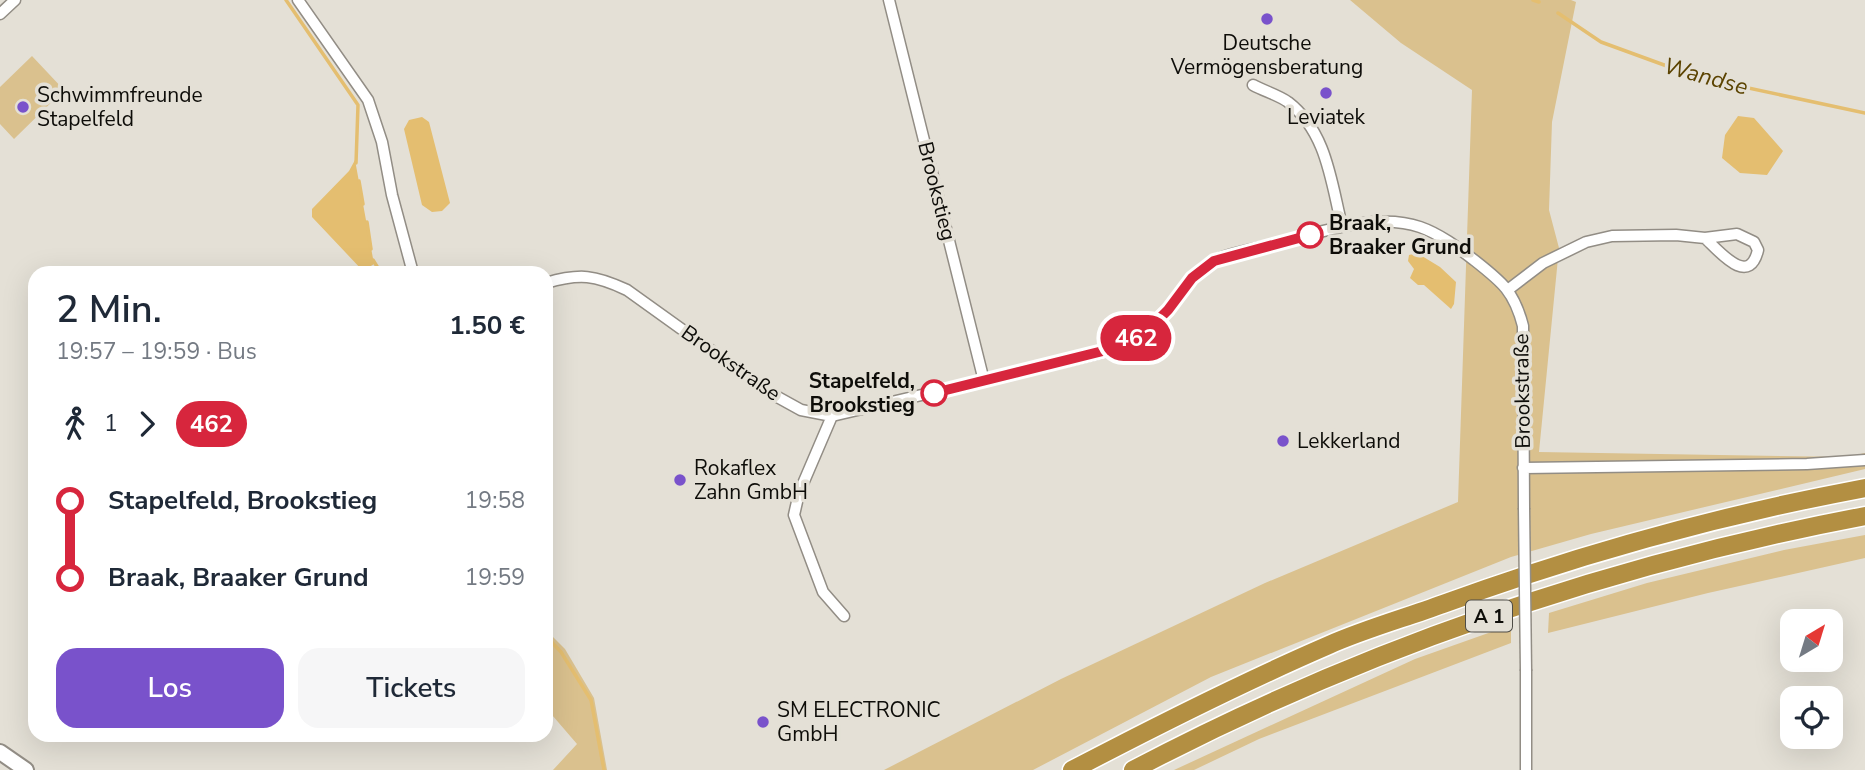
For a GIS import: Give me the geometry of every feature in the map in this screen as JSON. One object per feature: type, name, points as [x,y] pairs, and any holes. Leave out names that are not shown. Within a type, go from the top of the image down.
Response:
[{"type":"highway","name":"A 1","points":[[1072,770],[1193,707],[1331,644],[1493,586],[1637,540],[1820,496],[1865,488]]},
{"type":"highway","name":"A 1","points":[[1133,770],[1205,732],[1317,682],[1501,611],[1646,567],[1865,516]]},
{"type":"main road","points":[[0,751],[26,770]]},
{"type":"street","points":[[0,14],[15,0]]},
{"type":"street","points":[[298,0],[368,100],[382,142],[392,195],[411,266]]},
{"type":"street","name":"Brookstieg","points":[[889,0],[984,381]]},
{"type":"street","points":[[1253,85],[1287,101],[1313,127],[1325,156],[1342,226]]},
{"type":"street","name":"Brookstraße","points":[[553,281],[587,275],[617,285],[772,394],[800,410],[832,416],[1123,346],[1148,330],[1168,310],[1192,278],[1214,261],[1342,226],[1382,222],[1419,226],[1453,244],[1509,289],[1523,327],[1526,770]]},
{"type":"street","points":[[1509,289],[1543,262],[1586,242],[1612,236],[1676,235],[1705,238],[1737,234],[1754,242],[1758,250],[1755,261],[1750,266],[1740,267],[1729,261],[1705,238]]},
{"type":"street","points":[[832,416],[799,493],[794,515],[823,592],[844,616]]},
{"type":"street","points":[[1523,468],[1807,464],[1865,460]]},
{"type":"shaded area","points":[[1350,0],[1576,2],[1552,122],[1549,210],[1559,248],[1539,452],[1847,457],[1865,453],[1865,469],[1591,534],[1511,557],[1211,677],[1033,770],[884,770],[1061,679],[1265,583],[1458,502],[1472,90],[1401,43]]},
{"type":"shaded area","name":"Schwimmfreunde Stapelfeld","points":[[32,56],[64,90],[14,139],[0,124],[0,87]]},
{"type":"shaded area","points":[[1738,116],[1754,118],[1783,151],[1767,175],[1740,173],[1722,158],[1725,135]]},
{"type":"shaded area","points":[[422,117],[429,122],[450,203],[442,211],[432,212],[422,205],[404,129],[409,120]]},
{"type":"shaded area","points":[[355,160],[374,264],[371,266],[358,266],[312,217],[312,209],[349,171]]},
{"type":"shaded area","points":[[1417,253],[1440,267],[1456,282],[1451,309],[1424,285],[1418,285],[1410,278],[1414,269],[1408,261],[1409,255]]},
{"type":"shaded area","points":[[1865,535],[1865,558],[1548,633],[1549,613],[1647,583],[1784,550]]},
{"type":"shaded area","points":[[1511,625],[1511,643],[1259,739],[1194,770],[1174,770],[1415,659]]},
{"type":"shaded area","points":[[553,637],[565,649],[594,698],[607,770],[553,770],[577,744],[553,716]]},
{"type":"waterway","points":[[286,0],[358,105],[356,163]]},
{"type":"waterway","name":"Wandse","points":[[1533,0],[1539,2]]},
{"type":"waterway","name":"Wandse","points":[[1558,13],[1601,42],[1697,77],[1865,113]]},
{"type":"waterway","points":[[359,181],[363,204]]},
{"type":"waterway","points":[[367,222],[371,249]]},
{"type":"waterway","points":[[373,260],[377,266]]},
{"type":"waterway","points":[[553,643],[591,700],[604,770]]},
{"type":"bus line","name":"462","points":[[934,393],[1123,346],[1158,321],[1192,278],[1214,261],[1310,235]]},
{"type":"place","name":"Deutsche Vermögensberatung","points":[[1267,19]]},
{"type":"place","name":"Leviatek","points":[[1326,93]]},
{"type":"place","name":"Schwimmfreunde Stapelfeld","points":[[23,107]]},
{"type":"place","name":"Braak, Braaker Grund","points":[[1310,235]]},
{"type":"place","name":"Stapelfeld, Brookstieg","points":[[934,393]]},
{"type":"place","name":"Lekkerland","points":[[1283,441]]},
{"type":"place","name":"Rokaflex Zahn GmbH","points":[[680,480]]},
{"type":"place","name":"SM ELECTRONIC GmbH","points":[[763,722]]}]
